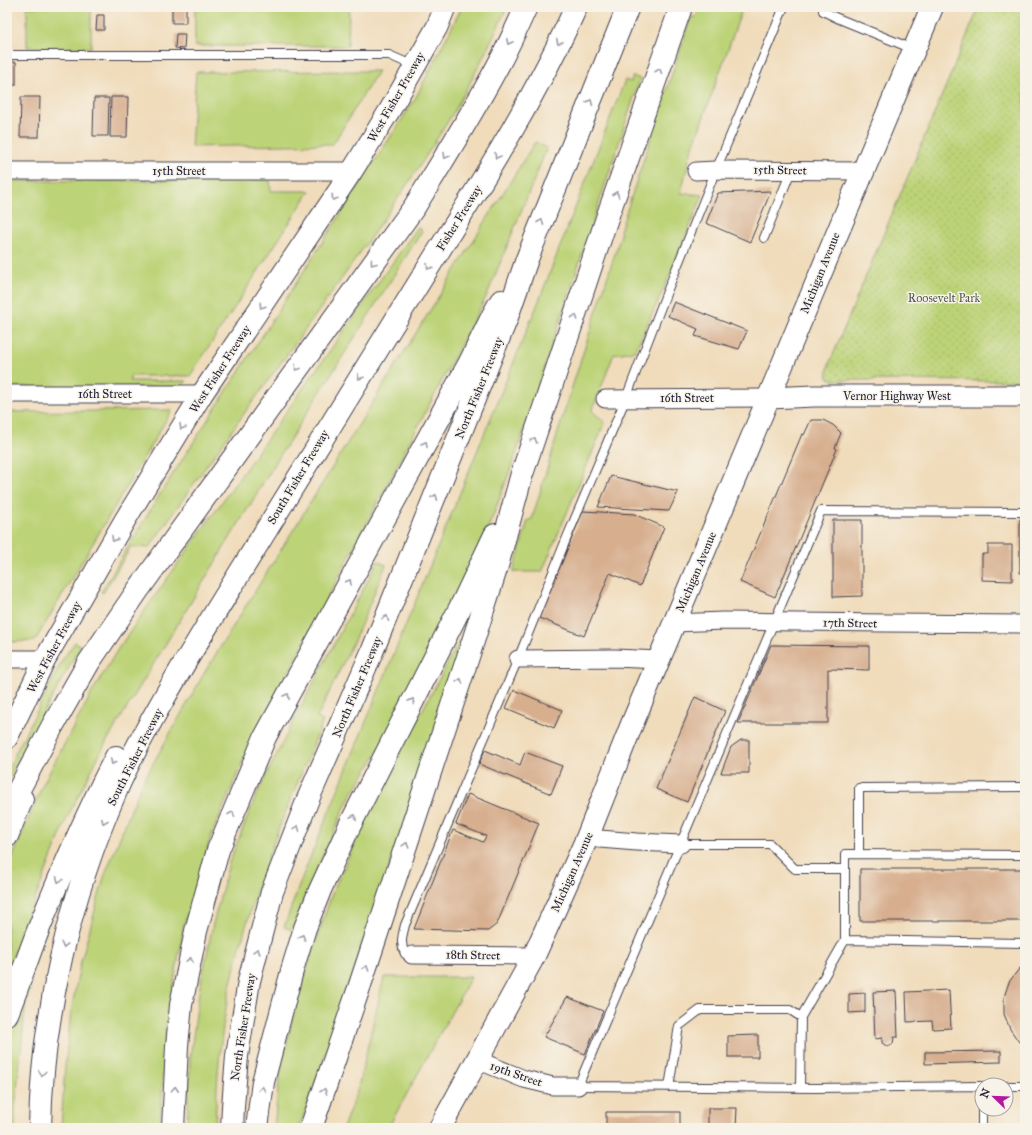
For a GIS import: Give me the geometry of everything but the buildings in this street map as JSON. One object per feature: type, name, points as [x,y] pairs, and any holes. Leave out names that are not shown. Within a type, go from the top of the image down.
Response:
[{"type":"main road","points":[[7,812],[89,662],[138,590],[415,206],[473,110],[503,56],[526,7]]},
{"type":"main road","name":"Fisher Freeway","points":[[331,423],[493,162],[528,102],[576,7]]},
{"type":"main road","points":[[173,1128],[177,1046],[181,1005],[193,946],[218,850],[243,787],[265,737],[470,362],[493,315],[527,259],[628,7]]},
{"type":"main road","points":[[311,1128],[360,985],[467,660],[497,566],[521,477],[611,208],[681,7]]},
{"type":"main road","name":"Michigan Avenue","points":[[440,1128],[534,956],[587,838],[632,724],[932,7]]},
{"type":"main road","name":"North Fisher Freeway","points":[[232,1128],[237,1056],[248,981],[272,892],[308,799],[372,652],[497,343],[527,259]]},
{"type":"main road","points":[[7,1014],[40,925],[69,854],[96,795],[122,744],[144,705],[272,499],[331,423]]},
{"type":"main road","name":"South Fisher Freeway","points":[[40,1128],[42,1077],[56,981],[82,882],[116,790],[142,738],[175,679],[331,423]]},
{"type":"main road","points":[[257,1128],[263,1082],[292,967],[320,890],[348,827],[464,600],[521,477]]},
{"type":"main road","points":[[7,836],[39,753]]},
{"type":"street","name":"West Fisher Freeway","points":[[7,738],[45,659],[125,520],[202,394],[352,172],[415,66],[436,17],[445,7]]},
{"type":"street","name":"15th Street","points":[[7,171],[352,172]]},
{"type":"street","name":"15th Street","points":[[696,171],[863,171]]},
{"type":"street","name":"16th Street","points":[[7,394],[202,394]]},
{"type":"street","name":"Vernor Highway West","points":[[769,398],[814,396],[1025,396]]},
{"type":"street","name":"16th Street","points":[[605,399],[769,398]]},
{"type":"street","name":"17th Street","points":[[675,623],[723,621],[1025,624]]},
{"type":"street","points":[[7,658],[45,659]]},
{"type":"street","points":[[518,659],[614,658],[660,660]]},
{"type":"street","points":[[587,838],[681,844]]},
{"type":"street","name":"18th Street","points":[[412,955],[534,956]]},
{"type":"street","name":"19th Street","points":[[478,1060],[524,1078],[553,1086],[578,1086]]},
{"type":"lane","points":[[412,955],[406,954],[402,947],[405,925],[518,659],[626,398],[716,170],[784,7]]},
{"type":"lane","points":[[823,7],[823,11],[837,18],[914,49]]},
{"type":"lane","points":[[7,55],[389,55],[415,66]]},
{"type":"lane","points":[[764,238],[791,171]]},
{"type":"lane","points":[[982,1128],[982,1086],[800,1088],[578,1086],[821,511],[1025,512]]},
{"type":"lane","points":[[859,854],[859,788],[1025,787]]},
{"type":"lane","points":[[681,844],[770,844],[795,869],[845,869]]},
{"type":"lane","points":[[800,1088],[801,1017],[845,940],[845,854],[1025,855]]},
{"type":"lane","points":[[845,940],[1025,943]]},
{"type":"lane","points":[[668,1087],[679,1026],[700,1010],[790,1010],[801,1017]]},
{"type":"lane","points":[[1014,1086],[1025,1086]]},
{"type":"green space","points":[[27,7],[91,7],[91,48],[27,47]]},
{"type":"green space","points":[[195,7],[349,7],[348,46],[195,46]]},
{"type":"green space","points":[[462,7],[507,7],[476,72],[450,119],[369,240],[203,470],[149,548],[131,547],[103,593],[101,592],[160,494],[415,99]]},
{"type":"green space","points":[[700,7],[743,7],[690,155],[681,193],[703,195],[661,295],[635,351],[614,354],[592,411],[605,422],[542,572],[513,572],[528,520],[532,519],[566,406],[621,235],[620,231],[691,17],[696,17]]},
{"type":"green space","name":"Roosevelt Park","points":[[979,7],[1025,7],[1025,381],[833,380],[827,377],[829,364]]},
{"type":"green space","points":[[378,71],[333,144],[191,147],[196,72]]},
{"type":"green space","points":[[633,76],[640,79],[516,454],[493,516],[462,586],[381,747],[348,800],[292,930],[284,927],[303,875],[538,303],[625,80],[631,82]]},
{"type":"green space","points":[[535,142],[547,148],[487,295],[249,747],[211,836],[184,925],[166,1028],[160,1128],[61,1128],[65,1066],[71,1012],[80,965],[104,877],[142,783],[206,670]]},
{"type":"green space","points":[[270,180],[271,191],[310,191],[190,376],[130,376],[130,381],[187,381],[181,387],[7,387],[7,181]]},
{"type":"green space","points":[[418,227],[422,231],[279,457],[105,744],[67,818],[7,970],[7,871],[42,786],[94,689],[118,649],[162,586]]},
{"type":"green space","points":[[172,410],[35,641],[7,642],[7,412]]},
{"type":"green space","points":[[378,561],[386,565],[357,634],[317,718],[323,721],[280,825],[261,877],[245,930],[226,1006],[217,1087],[215,1128],[187,1128],[190,1059],[199,992],[213,924],[229,863],[256,796],[297,714]]},
{"type":"green space","points":[[75,642],[81,646],[24,747],[7,784],[7,772],[15,754],[63,659]]},
{"type":"green space","points":[[459,642],[465,645],[299,1128],[274,1128],[280,1070],[294,1013],[311,955],[333,891],[395,756],[415,724]]},
{"type":"green space","points":[[384,977],[471,977],[388,1128],[343,1128],[358,1088]]},
{"type":"green space","points":[[25,987],[30,989],[26,1002],[15,1109],[15,1128],[7,1128],[7,1033]]}]
